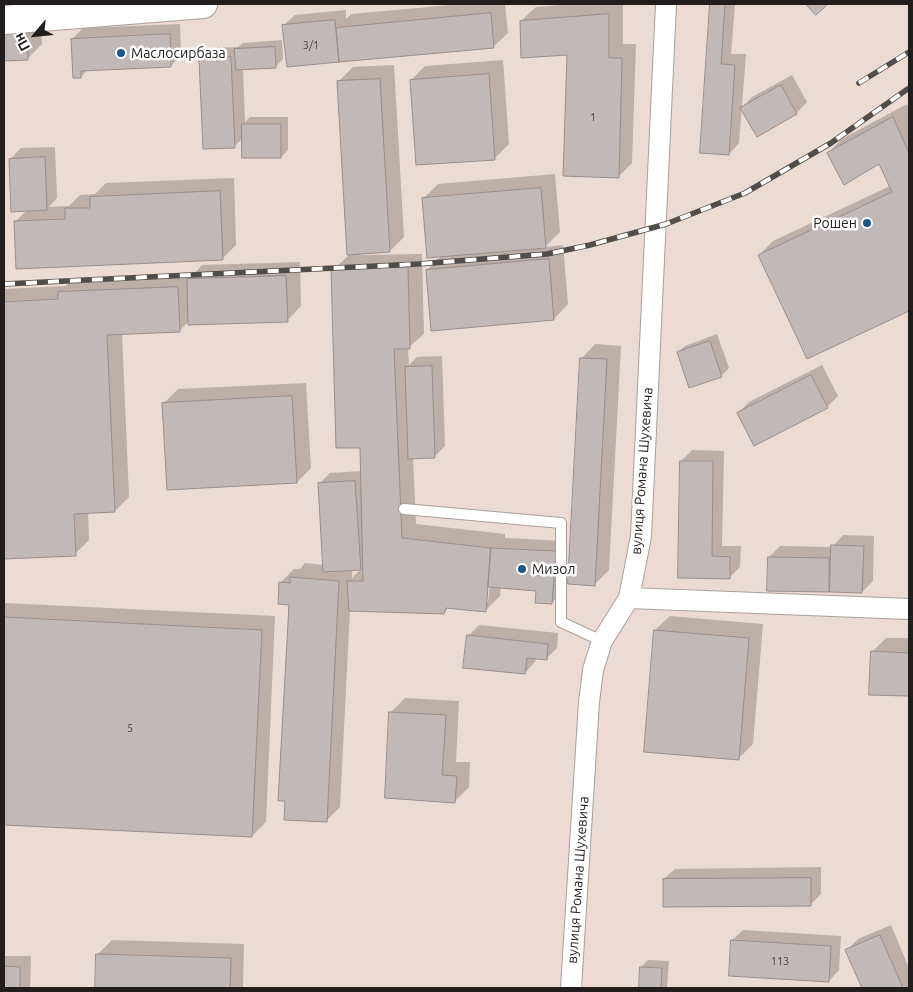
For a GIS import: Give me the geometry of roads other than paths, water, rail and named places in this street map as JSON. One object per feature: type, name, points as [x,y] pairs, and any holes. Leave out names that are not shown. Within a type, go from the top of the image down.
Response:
[{"type":"street","points":[[4,20],[203,4]]},
{"type":"street","name":"вулиця Романа Шухевича","points":[[571,988],[589,702],[593,670],[602,641],[629,598],[640,536],[666,4]]},
{"type":"street","points":[[629,598],[909,610]]},
{"type":"lane","points":[[404,509],[561,523],[561,622],[602,641]]},
{"type":"railway","points":[[859,83],[909,52]]},
{"type":"railway","points":[[4,284],[418,264],[547,254],[590,245],[666,224],[745,193],[831,143],[909,88]]},
{"type":"place","name":"Маслосирбаза","points":[[121,53]]},
{"type":"place","name":"Рошен","points":[[867,223]]},
{"type":"place","name":"Мизол","points":[[522,569]]}]
